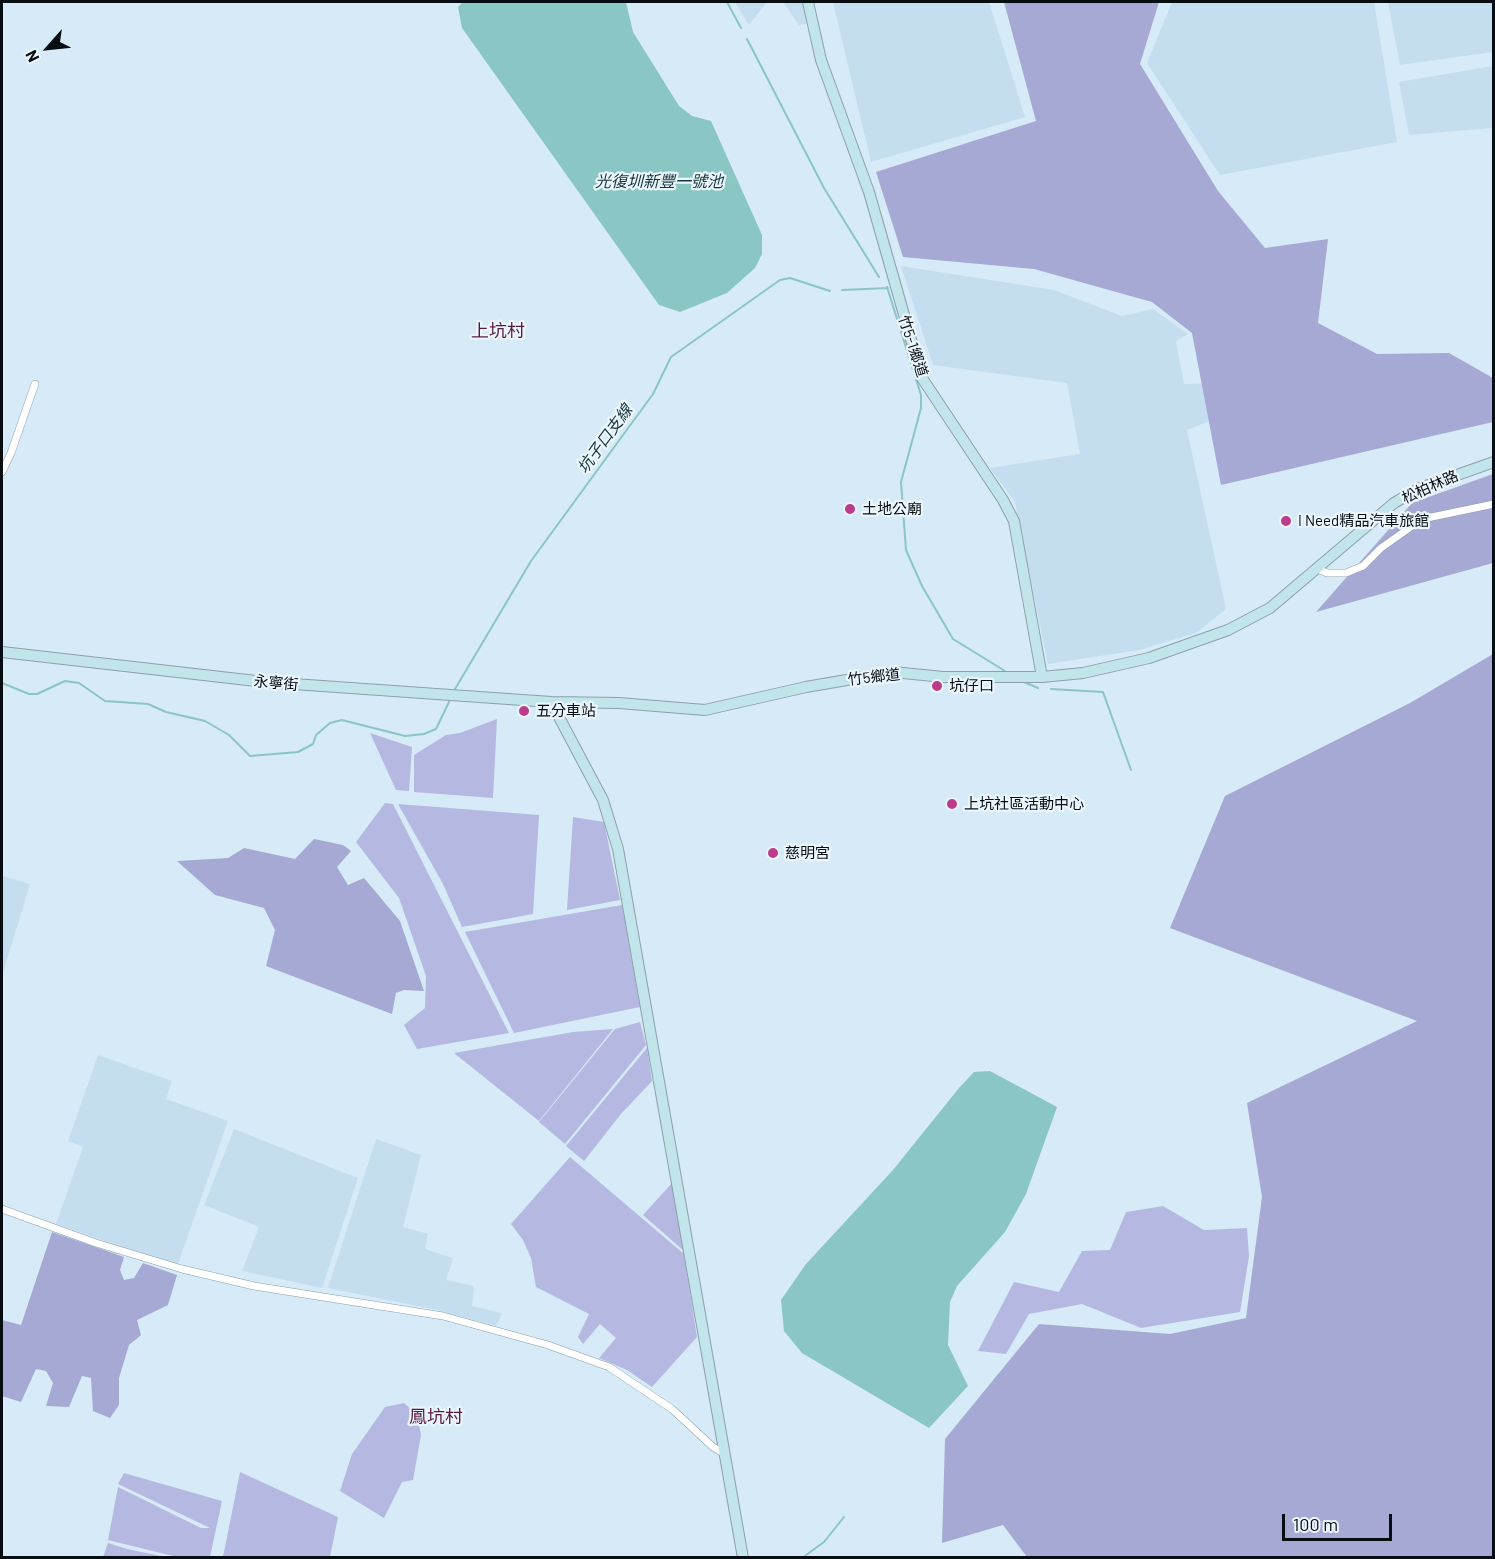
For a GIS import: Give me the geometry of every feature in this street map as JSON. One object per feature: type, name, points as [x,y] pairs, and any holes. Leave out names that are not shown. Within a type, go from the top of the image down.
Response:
[{"type":"street","name":"竹5-1鄉道","points":[[808,2],[821,60],[868,192],[922,378],[1003,500],[1014,521],[1042,677]]},
{"type":"street","points":[[2,472],[35,384]]},
{"type":"street","name":"松柏林路","points":[[1318,569],[1394,504],[1420,488],[1494,462]]},
{"type":"street","points":[[1318,569],[1327,573],[1346,573],[1363,566],[1381,548],[1422,519],[1494,504]]},
{"type":"street","name":"竹5鄉道","points":[[551,702],[619,703],[705,710],[806,687],[893,672],[943,677],[1042,677],[1116,666],[1188,646],[1270,608],[1318,569]]},
{"type":"street","name":"永寧街","points":[[2,652],[265,682],[551,702]]},
{"type":"street","points":[[551,702],[603,800],[618,849],[743,1557]]},
{"type":"street","points":[[2,1209],[96,1243],[182,1269],[254,1286],[443,1316],[548,1345],[609,1367],[672,1409],[713,1447],[725,1454]]},
{"type":"shaded area","points":[[735,2],[767,2],[749,25]]},
{"type":"shaded area","points":[[783,2],[804,2],[806,24],[799,25]]},
{"type":"shaded area","points":[[833,2],[989,2],[1025,117],[871,162]]},
{"type":"shaded area","points":[[1004,2],[1159,2],[1140,64],[1218,191],[1265,248],[1328,239],[1318,323],[1377,354],[1449,353],[1493,378],[1493,422],[1221,485],[1192,333],[1152,302],[1034,269],[903,257],[876,172],[1036,121]]},
{"type":"shaded area","points":[[1172,2],[1374,2],[1397,142],[1220,175],[1147,63]]},
{"type":"shaded area","points":[[1388,2],[1493,2],[1493,52],[1400,65]]},
{"type":"shaded area","points":[[1493,66],[1493,128],[1409,135],[1399,82]]},
{"type":"shaded area","points":[[901,266],[1054,290],[1122,316],[1153,309],[1188,334],[1176,341],[1184,384],[1221,383],[1222,416],[1187,430],[1226,609],[1196,633],[1139,650],[1048,664],[1015,502],[990,468],[1080,454],[1067,383],[933,365]]},
{"type":"shaded area","points":[[1493,474],[1493,563],[1316,612],[1412,503]]},
{"type":"shaded area","points":[[1493,654],[1493,1557],[1027,1557],[1003,1525],[942,1543],[945,1439],[1039,1324],[1170,1334],[1246,1318],[1262,1197],[1247,1103],[1417,1021],[1170,928],[1225,796],[1410,703]]},
{"type":"shaded area","points":[[497,719],[493,798],[414,792],[414,755],[446,735],[460,733]]},
{"type":"shaded area","points":[[370,733],[412,747],[409,791],[396,790]]},
{"type":"shaded area","points":[[385,803],[393,804],[509,1033],[417,1049],[404,1025],[425,1008],[426,976],[399,898],[356,842]]},
{"type":"shaded area","points":[[398,804],[539,815],[533,914],[462,927],[443,884]]},
{"type":"shaded area","points":[[573,817],[604,822],[620,900],[567,910]]},
{"type":"shaded area","points":[[314,839],[343,845],[351,851],[337,867],[348,885],[364,878],[400,921],[424,991],[404,990],[396,993],[392,1014],[266,966],[275,930],[264,908],[215,895],[177,861],[228,858],[244,848],[295,859]]},
{"type":"shaded area","points":[[2,876],[30,884],[2,976]]},
{"type":"shaded area","points":[[622,905],[640,1007],[514,1033],[465,932]]},
{"type":"shaded area","points":[[640,1022],[646,1045],[565,1144],[539,1122],[615,1029]]},
{"type":"shaded area","points":[[613,1029],[539,1121],[454,1053],[573,1032]]},
{"type":"shaded area","points":[[647,1048],[652,1081],[621,1114],[584,1161],[566,1146]]},
{"type":"shaded area","points":[[98,1055],[172,1081],[166,1099],[228,1121],[177,1267],[56,1224],[83,1147],[68,1141]]},
{"type":"shaded area","points":[[234,1129],[358,1178],[322,1288],[242,1271],[259,1227],[204,1205]]},
{"type":"shaded area","points":[[376,1139],[421,1155],[403,1227],[428,1234],[425,1249],[453,1258],[446,1280],[474,1286],[472,1306],[502,1313],[496,1326],[433,1309],[328,1288]]},
{"type":"shaded area","points":[[570,1157],[684,1254],[697,1337],[652,1387],[627,1370],[599,1358],[616,1338],[600,1324],[583,1344],[578,1337],[589,1314],[536,1287],[531,1258],[523,1240],[511,1224]]},
{"type":"shaded area","points":[[672,1183],[684,1251],[643,1215]]},
{"type":"shaded area","points":[[1163,1206],[1204,1230],[1247,1228],[1249,1256],[1240,1312],[1141,1328],[1082,1304],[1029,1314],[1006,1354],[978,1351],[1014,1282],[1059,1292],[1082,1251],[1110,1250],[1126,1212]]},
{"type":"shaded area","points":[[52,1232],[124,1257],[120,1270],[124,1280],[134,1278],[143,1263],[177,1275],[168,1305],[137,1320],[141,1335],[129,1345],[119,1378],[119,1405],[110,1418],[93,1411],[91,1378],[82,1376],[69,1407],[46,1406],[53,1383],[46,1371],[36,1369],[21,1402],[2,1396],[2,1320],[21,1325]]},
{"type":"shaded area","points":[[404,1403],[417,1415],[421,1435],[413,1480],[402,1482],[384,1518],[340,1491],[352,1454],[385,1407]]},
{"type":"shaded area","points":[[240,1472],[338,1517],[330,1557],[223,1557]]},
{"type":"shaded area","points":[[124,1473],[222,1501],[210,1557],[177,1557],[108,1540],[118,1487],[201,1528],[210,1528],[118,1484]]},
{"type":"shaded area","points":[[108,1543],[127,1549],[166,1557],[103,1557]]},
{"type":"water","name":"光復圳新豐一號池","points":[[463,2],[626,2],[633,32],[679,106],[692,116],[711,121],[762,235],[762,254],[755,268],[727,293],[680,312],[659,305],[462,28],[458,7]]},
{"type":"water","points":[[990,1071],[1057,1107],[1026,1194],[1005,1232],[957,1286],[950,1302],[948,1345],[968,1386],[929,1428],[802,1353],[784,1331],[781,1300],[806,1264],[893,1170],[959,1088],[974,1072]]},
{"type":"waterway","points":[[727,2],[741,28]]},
{"type":"waterway","points":[[747,39],[824,188],[879,277]]},
{"type":"waterway","name":"坑子口支線","points":[[455,689],[531,561],[653,394],[671,357],[780,280],[790,278],[830,291]]},
{"type":"waterway","points":[[887,287],[921,395],[921,408],[901,482],[906,550],[922,586],[953,639],[1005,671]]},
{"type":"waterway","name":"坑子口支線","points":[[842,290],[888,288]]},
{"type":"waterway","name":"坑子口支線","points":[[2,683],[29,694],[37,694],[65,681],[79,683],[105,701],[148,704],[166,712],[205,721],[229,735],[250,756],[298,752],[313,744],[316,735],[330,723],[342,720],[405,736],[424,734],[436,729],[449,702]]},
{"type":"waterway","points":[[1024,682],[1038,688]]},
{"type":"waterway","points":[[1051,689],[1103,692],[1131,770]]},
{"type":"waterway","points":[[802,1558],[824,1542],[844,1517]]},
{"type":"place","name":"土地公廟","points":[[850,509]]},
{"type":"place","name":"I Need精品汽車旅館","points":[[1286,521]]},
{"type":"place","name":"坑仔口","points":[[937,686]]},
{"type":"place","name":"五分車站","points":[[524,711]]},
{"type":"place","name":"上坑社區活動中心","points":[[952,804]]},
{"type":"place","name":"慈明宮","points":[[773,853]]},
{"type":"district","name":"上坑村","points":[[498,331]]},
{"type":"district","name":"鳳坑村","points":[[436,1417]]}]
